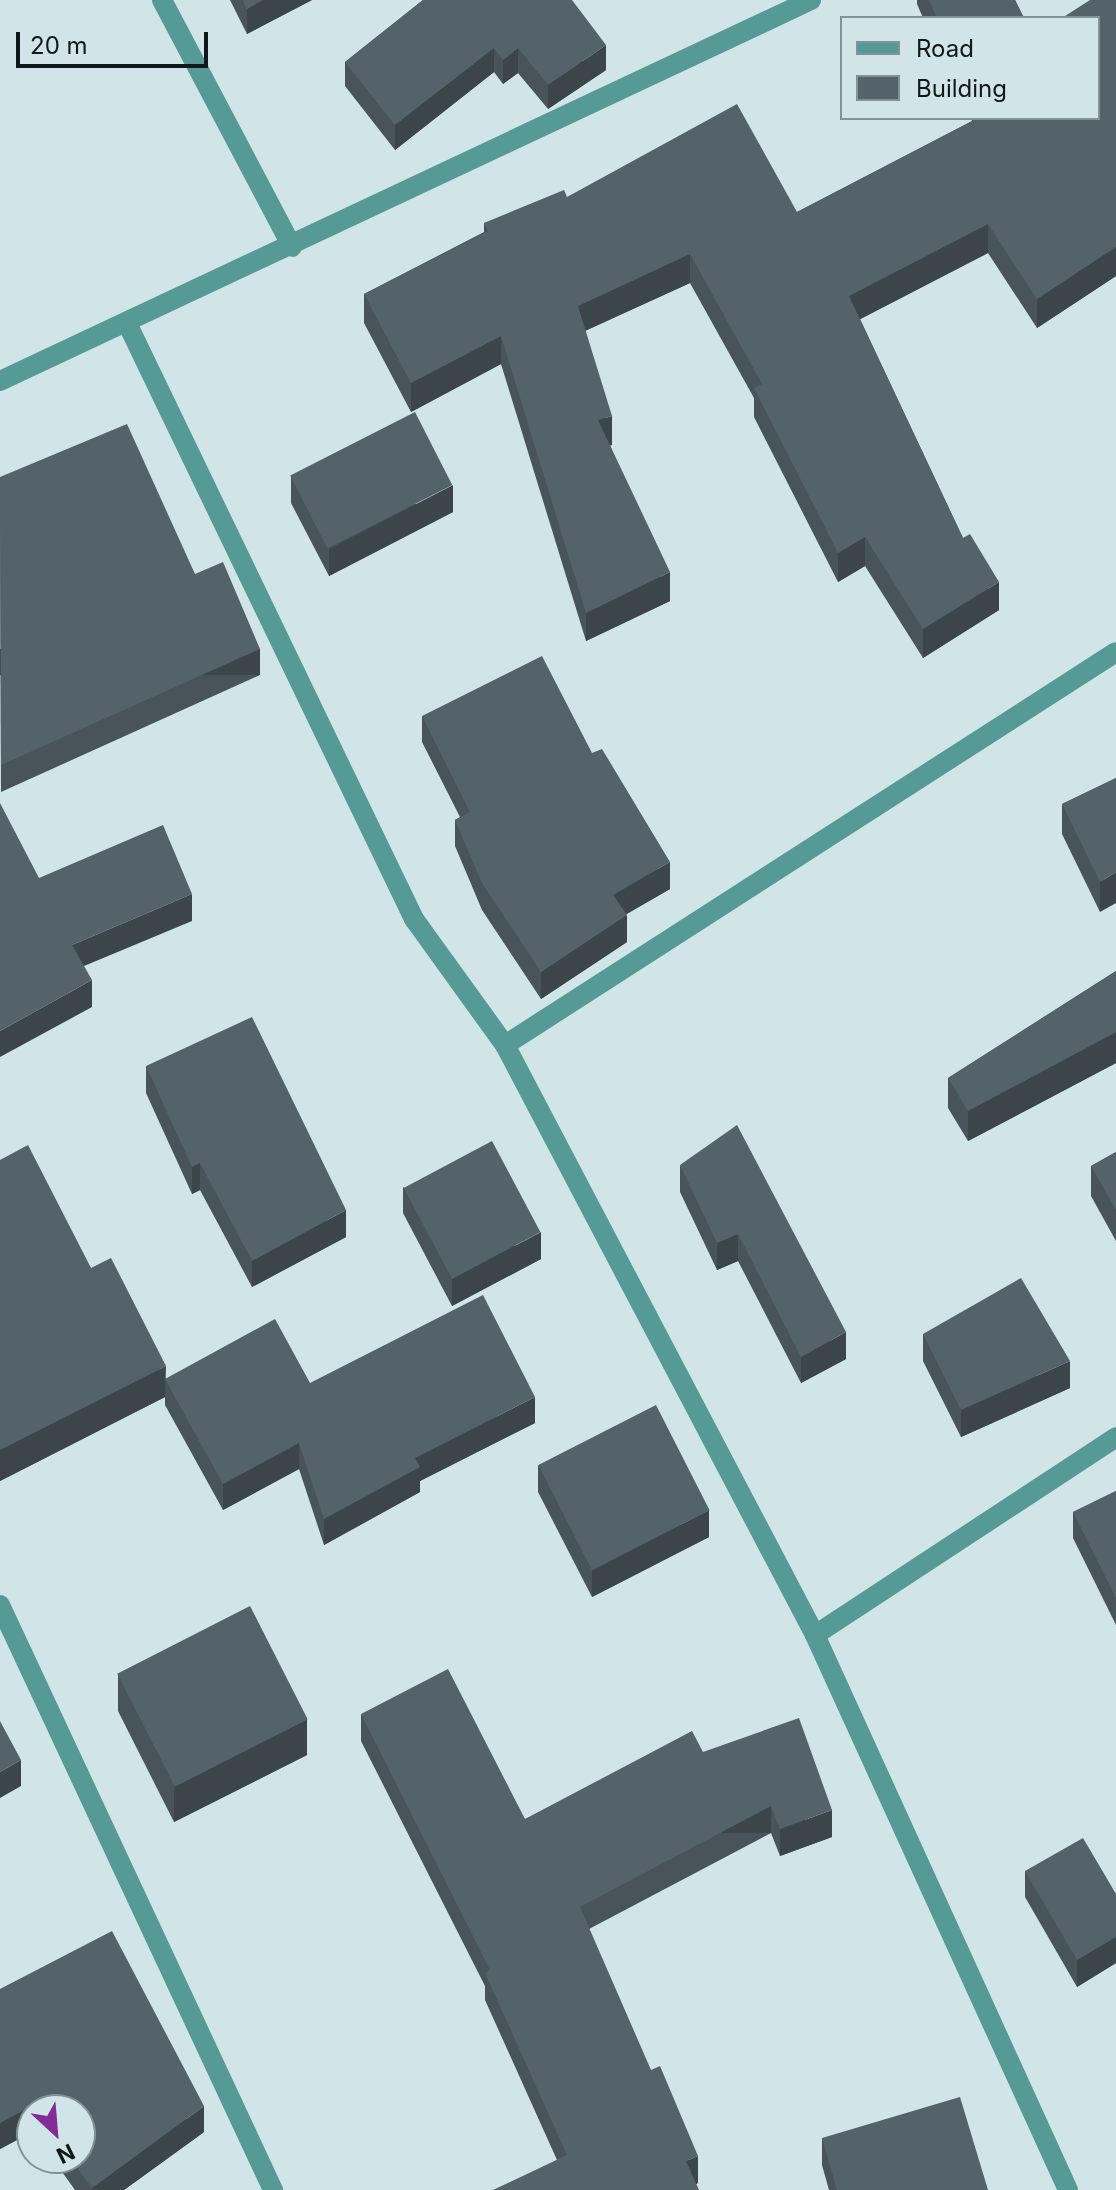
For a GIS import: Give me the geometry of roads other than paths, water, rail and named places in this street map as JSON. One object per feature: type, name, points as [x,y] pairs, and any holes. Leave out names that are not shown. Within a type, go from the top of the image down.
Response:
[{"type":"street","points":[[162,0],[292,247]]},
{"type":"street","points":[[0,381],[292,247],[811,0]]},
{"type":"street","points":[[127,323],[414,919],[505,1045],[815,1635],[1068,2190]]},
{"type":"street","points":[[505,1045],[1116,652]]},
{"type":"street","points":[[815,1635],[1116,1437]]},
{"type":"street","points":[[0,1605],[273,2190]]}]
